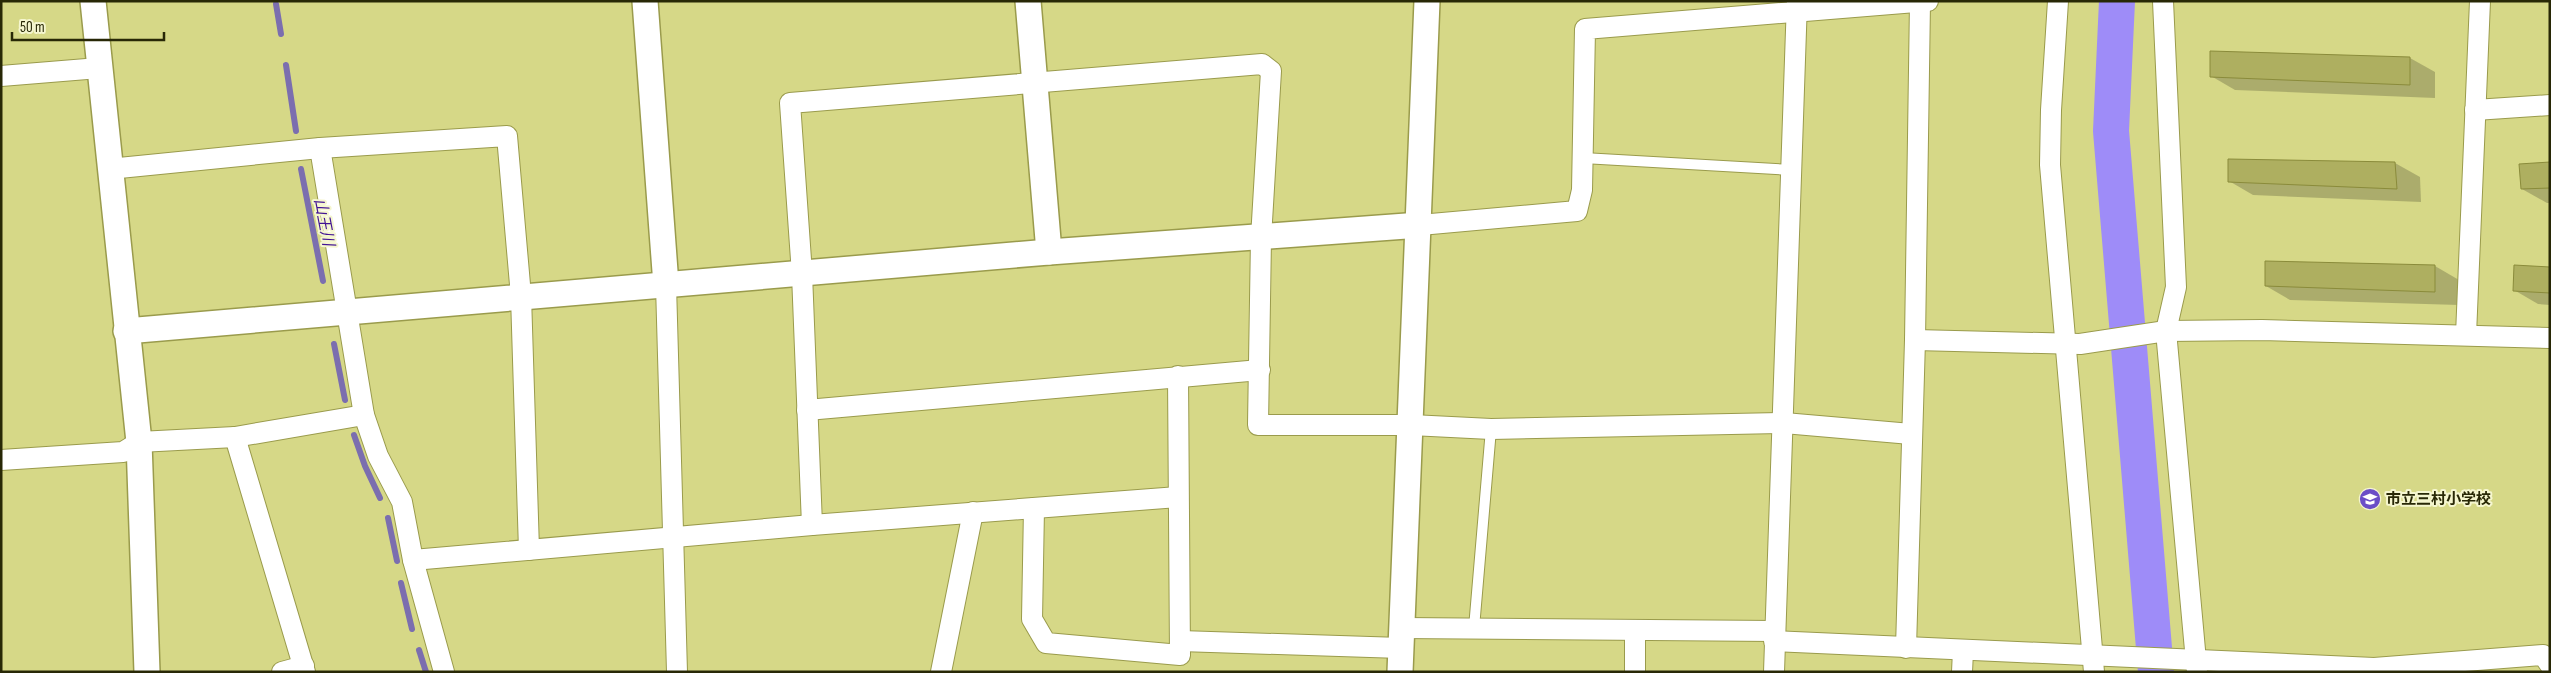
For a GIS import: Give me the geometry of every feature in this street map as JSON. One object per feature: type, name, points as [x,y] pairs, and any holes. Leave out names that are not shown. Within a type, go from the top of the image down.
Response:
[{"type":"street","points":[[93,1],[138,442],[146,672]]},
{"type":"street","points":[[645,1],[666,285],[677,672]]},
{"type":"street","points":[[1028,1],[1048,252]]},
{"type":"street","points":[[1401,649],[1420,225],[1427,1]]},
{"type":"street","points":[[126,331],[1048,252],[1261,238],[1577,211],[1582,190],[1585,29],[1797,6],[1928,1]]},
{"type":"street","points":[[2058,1],[2051,110],[2050,165],[2064,344],[2094,664]]},
{"type":"street","points":[[2163,1],[2176,287],[2157,333],[2197,666]]},
{"type":"street","points":[[2466,335],[2480,1]]},
{"type":"street","points":[[1906,648],[1915,340],[1920,2]]},
{"type":"street","points":[[1774,672],[1797,6]]},
{"type":"street","points":[[812,525],[802,274],[790,103],[1262,64],[1271,71],[1261,238],[1258,425],[1411,424],[1491,429],[1784,423],[1911,434]]},
{"type":"street","points":[[1,76],[99,68]]},
{"type":"street","points":[[2475,110],[2550,105]]},
{"type":"street","points":[[109,169],[314,149],[507,136],[521,296],[529,550]]},
{"type":"street","points":[[314,149],[364,415],[378,456],[402,502],[413,560],[444,672]]},
{"type":"street","points":[[1915,340],[2064,344],[2157,333],[2262,330],[2550,338]]},
{"type":"street","points":[[807,410],[1260,370]]},
{"type":"street","points":[[1034,508],[1032,619],[1046,643],[1180,655],[1178,376]]},
{"type":"street","points":[[1,460],[123,452],[138,442],[235,437],[364,415]]},
{"type":"street","points":[[235,437],[305,669],[282,672]]},
{"type":"street","points":[[413,560],[812,525],[1178,497]]},
{"type":"street","points":[[941,672],[972,512]]},
{"type":"street","points":[[1180,640],[1401,649],[1474,628],[1635,630],[1775,636],[2094,664],[2124,658],[2197,666],[2436,668],[2543,655],[2550,665]]},
{"type":"street","points":[[1635,630],[1635,672]]},
{"type":"street","points":[[1962,672],[1963,651]]},
{"type":"lane","points":[[1582,158],[1792,170]]},
{"type":"lane","points":[[1474,628],[1491,429]]},
{"type":"shaded area","points":[[2103,1],[2132,1],[2126,130],[2096,129]]},
{"type":"building","points":[[2210,51],[2410,57],[2410,85],[2210,77]]},
{"type":"building","points":[[2228,159],[2395,162],[2397,189],[2228,182]]},
{"type":"building","points":[[2550,162],[2550,188],[2521,189],[2519,164]]},
{"type":"building","points":[[2265,261],[2435,265],[2435,292],[2265,286]]},
{"type":"building","points":[[2514,265],[2550,267],[2550,293],[2513,291]]},
{"type":"waterway","points":[[2117,1],[2111,131],[2156,672]]},
{"type":"waterway","name":"山王川","points":[[276,4],[281,34]]},
{"type":"waterway","name":"山王川","points":[[286,65],[296,131]]},
{"type":"waterway","name":"山王川","points":[[301,169],[323,281]]},
{"type":"waterway","name":"山王川","points":[[334,344],[345,400]]},
{"type":"waterway","name":"山王川","points":[[354,435],[365,466],[380,498]]},
{"type":"waterway","name":"山王川","points":[[388,518],[397,561]]},
{"type":"waterway","name":"山王川","points":[[401,583],[412,629]]},
{"type":"waterway","name":"山王川","points":[[419,650],[426,672]]},
{"type":"place","name":"市立三村小学校","points":[[2370,499]]}]
